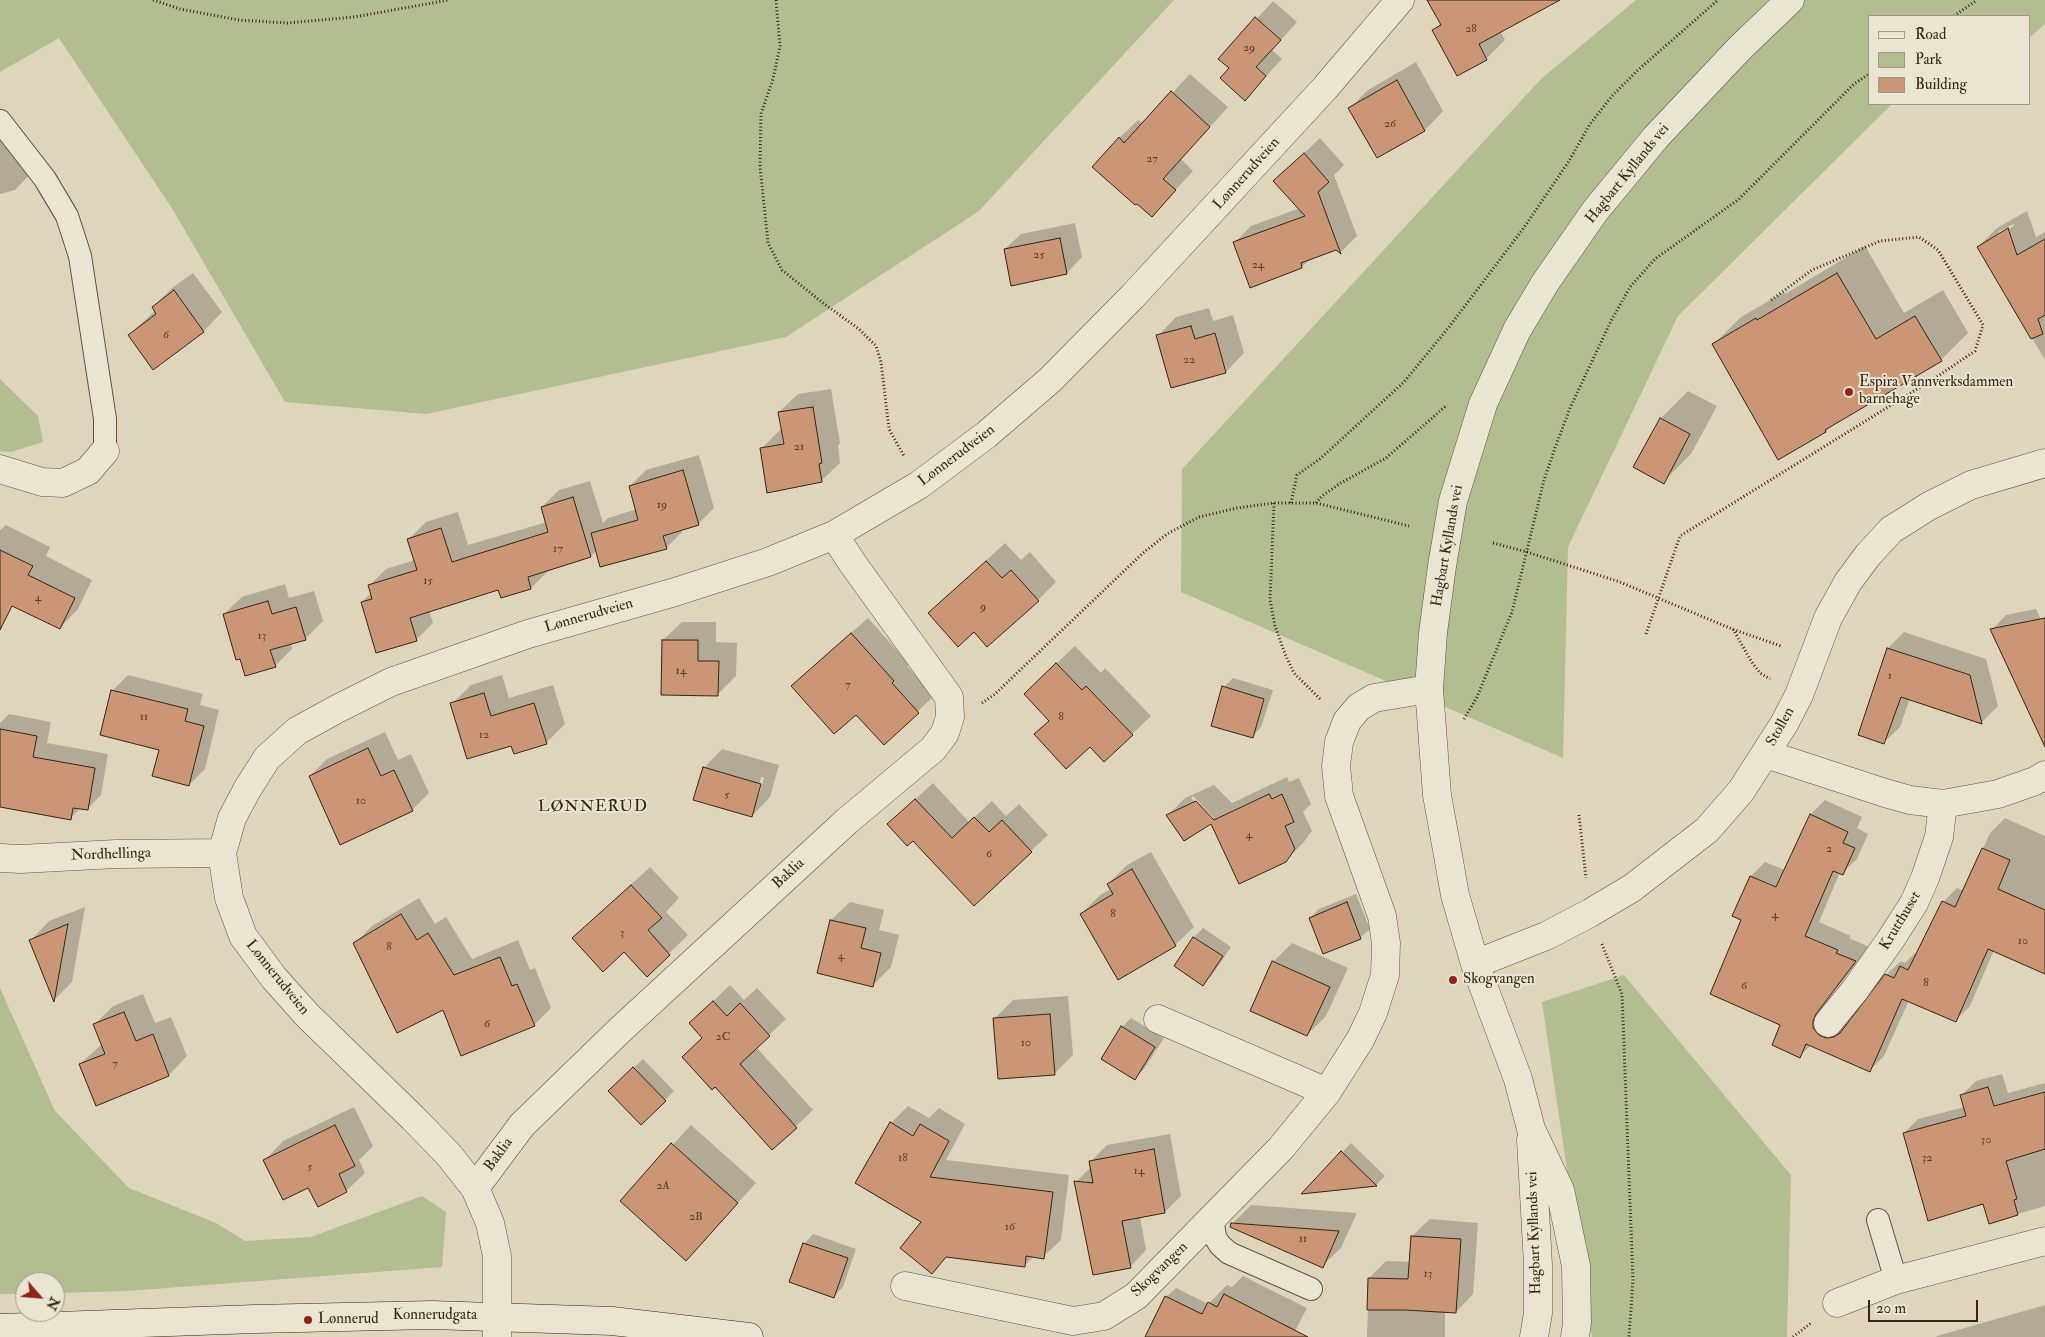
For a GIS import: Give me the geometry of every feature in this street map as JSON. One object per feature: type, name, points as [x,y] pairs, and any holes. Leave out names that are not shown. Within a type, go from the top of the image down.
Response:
[{"type":"street","name":"Lønnerudveien","points":[[498,1327],[498,1256],[490,1223],[475,1188],[448,1154],[307,1015],[274,978],[243,936],[229,898],[222,853],[232,818],[267,758],[297,731],[391,682],[528,634],[675,592],[768,562],[834,535],[919,485],[986,434],[1050,380],[1132,297],[1319,95],[1400,0]]},
{"type":"street","name":"Hagbart Kyllands vei","points":[[1574,1337],[1577,1323],[1576,1266],[1560,1190],[1531,1129],[1518,1079],[1475,964],[1455,895],[1438,794],[1429,689],[1433,633],[1453,501],[1483,404],[1517,330],[1540,290],[1595,211],[1656,137],[1739,49],[1790,0]]},
{"type":"street","points":[[0,469],[42,482],[63,483],[88,471],[105,451]]},
{"type":"street","name":"Stollen","points":[[1475,964],[1546,936],[1590,913],[1632,888],[1707,830],[1741,791],[1766,754],[1799,694],[1828,618],[1848,582],[1868,555],[1891,530],[1930,506],[1972,486],[2045,464]]},
{"type":"street","points":[[834,535],[943,687],[949,697],[950,717]]},
{"type":"street","name":"Skogvangen","points":[[906,1286],[1073,1321],[1104,1316],[1136,1296],[1280,1148],[1327,1092],[1360,1040],[1373,1013],[1385,976],[1386,943],[1382,916],[1339,796],[1336,766],[1338,742],[1347,721],[1359,707],[1374,698],[1429,689]]},
{"type":"street","name":"Baklia","points":[[475,1188],[522,1125],[620,1030],[847,821],[933,749],[945,733],[950,717]]},
{"type":"street","points":[[1766,754],[1885,793],[1910,800],[1943,804],[1998,794],[2035,781],[2045,775]]},
{"type":"street","name":"Krutthuset","points":[[1828,1023],[1860,983],[1914,903],[1940,836],[1943,804]]},
{"type":"street","name":"Nordhellinga","points":[[0,858],[222,853]]},
{"type":"street","points":[[1158,1019],[1327,1092]]},
{"type":"street","name":"Hagbart Kyllands vei","points":[[1531,1129],[1538,1265],[1538,1312],[1534,1337]]},
{"type":"street","points":[[1837,1303],[1896,1280],[2045,1241]]},
{"type":"street","name":"Konnerudgata","points":[[0,1328],[432,1315],[498,1327],[612,1321],[749,1337]]},
{"type":"lane","points":[[0,121],[45,179],[67,216],[78,248],[87,295],[105,419],[105,451]]},
{"type":"lane","points":[[1212,1218],[1214,1237],[1229,1253],[1311,1289]]},
{"type":"lane","points":[[1878,1220],[1896,1280]]},
{"type":"path","points":[[152,0],[180,9],[239,20],[287,23],[354,17],[449,0]]},
{"type":"path","points":[[776,0],[780,46],[773,79],[761,114],[760,166],[768,243],[782,270],[823,304],[859,329],[876,346],[881,362],[889,429],[919,485]]},
{"type":"path","points":[[1291,503],[1297,475],[1321,458],[1404,382],[1449,327],[1523,229],[1569,161],[1590,124],[1612,96],[1638,70],[1718,0]]},
{"type":"path","points":[[1955,15],[1977,0]]},
{"type":"path","points":[[1432,740],[1466,718],[1473,704],[1512,612],[1544,480],[1570,408],[1611,320],[1630,286],[1655,259],[1740,199],[1854,84],[1868,75]]},
{"type":"path","points":[[1646,634],[1680,536],[1935,378],[1974,351],[1983,325],[1938,250],[1919,237],[1880,241],[1812,270],[1770,301]]},
{"type":"path","points":[[1316,503],[1322,496],[1339,484],[1386,458],[1448,405],[1483,404]]},
{"type":"path","points":[[1274,503],[1270,600],[1275,626],[1294,673],[1316,695],[1347,721]]},
{"type":"path","points":[[950,717],[976,707],[995,694],[1143,553],[1168,534],[1199,517],[1237,508],[1274,503],[1316,503],[1409,526]]},
{"type":"path","points":[[1493,543],[1620,582],[1732,629],[1814,658]]},
{"type":"path","points":[[1732,629],[1760,673],[1799,694]]},
{"type":"path","points":[[1579,815],[1590,913],[1622,994],[1633,1280],[1629,1337]]},
{"type":"green space","points":[[0,0],[1174,0],[979,211],[786,337],[426,414],[285,402],[173,210],[59,38],[0,72]]},
{"type":"green space","points":[[1636,0],[2045,0],[2045,24],[2030,37],[2030,15],[1868,15],[1868,105],[1891,105],[1678,316],[1568,547],[1563,758],[1181,592],[1182,469],[1542,78]]},
{"type":"green space","points":[[0,379],[38,416],[43,442],[11,452],[0,451]]},
{"type":"green space","points":[[1624,975],[1791,1175],[1787,1337],[1592,1337],[1542,1002]]},
{"type":"green space","points":[[0,988],[55,1111],[129,1188],[216,1223],[245,1241],[311,1237],[422,1196],[446,1212],[442,1267],[127,1291],[65,1293],[65,1272],[15,1272],[15,1294],[0,1294]]},
{"type":"building","points":[[1427,0],[1560,0],[1479,44],[1487,60],[1457,76],[1432,30],[1441,25]]},
{"type":"building","points":[[1255,17],[1281,40],[1256,67],[1266,76],[1245,101],[1220,78],[1229,68],[1218,59]]},
{"type":"building","points":[[1397,80],[1425,131],[1377,158],[1348,108]]},
{"type":"building","points":[[1171,91],[1210,127],[1163,179],[1176,190],[1152,217],[1137,204],[1135,205],[1092,167],[1119,137],[1124,143]]},
{"type":"building","points":[[1304,153],[1329,182],[1318,192],[1341,254],[1336,250],[1301,263],[1302,268],[1250,288],[1233,242],[1305,216],[1273,181]]},
{"type":"building","points":[[2008,228],[2017,255],[2045,239],[2045,315],[2038,319],[2043,334],[2031,339],[1977,247]]},
{"type":"building","points":[[1060,238],[1067,274],[1011,286],[1004,249]]},
{"type":"building","points":[[1837,273],[1876,339],[1915,316],[1942,361],[1778,460],[1712,344]]},
{"type":"building","points":[[174,290],[204,332],[153,370],[128,335],[156,314],[152,307]]},
{"type":"building","points":[[1191,326],[1195,339],[1215,333],[1226,373],[1171,388],[1156,335]]},
{"type":"building","points":[[813,407],[822,463],[819,464],[822,482],[767,493],[760,448],[784,444],[778,412]]},
{"type":"building","points":[[1660,418],[1690,434],[1664,484],[1633,467]]},
{"type":"building","points":[[683,470],[699,525],[663,536],[667,549],[600,567],[591,533],[638,520],[629,486]]},
{"type":"building","points":[[573,497],[591,557],[528,577],[531,589],[501,598],[498,590],[410,618],[417,641],[376,653],[361,602],[372,599],[368,585],[417,570],[407,539],[441,528],[452,562],[548,532],[541,507]]},
{"type":"building","points":[[0,550],[33,566],[28,575],[75,598],[60,629],[12,606],[0,630]]},
{"type":"building","points":[[986,561],[1002,578],[1011,570],[1039,601],[987,647],[974,632],[958,647],[928,613]]},
{"type":"building","points":[[268,601],[272,614],[296,607],[306,640],[270,650],[276,667],[245,676],[240,659],[236,660],[223,614]]},
{"type":"building","points":[[2045,618],[2045,747],[1990,629]]},
{"type":"building","points":[[851,633],[894,681],[892,683],[919,713],[884,745],[856,715],[834,734],[791,686]]},
{"type":"building","points":[[662,640],[698,640],[698,661],[719,661],[718,696],[661,695]]},
{"type":"building","points":[[1887,648],[1970,675],[1982,724],[1901,697],[1884,744],[1858,735]]},
{"type":"building","points":[[1056,663],[1082,690],[1086,686],[1133,735],[1104,762],[1090,747],[1066,769],[1034,734],[1049,721],[1024,694]]},
{"type":"building","points":[[1222,686],[1264,699],[1253,738],[1211,726]]},
{"type":"building","points":[[111,690],[188,709],[185,721],[204,726],[189,786],[152,776],[159,750],[100,735]]},
{"type":"building","points":[[484,693],[491,716],[534,703],[547,744],[514,754],[511,746],[467,759],[450,703]]},
{"type":"building","points":[[0,729],[37,736],[33,757],[95,768],[88,810],[73,808],[71,820],[0,807]]},
{"type":"building","points":[[368,748],[381,776],[394,770],[413,811],[340,845],[309,776]]},
{"type":"building","points":[[703,767],[761,784],[752,817],[693,800]]},
{"type":"building","points":[[1269,794],[1272,799],[1282,794],[1294,822],[1285,826],[1295,849],[1286,862],[1239,884],[1211,824],[1184,841],[1166,815],[1196,801],[1214,820]]},
{"type":"building","points":[[915,799],[952,838],[974,817],[989,832],[1002,820],[1032,852],[974,906],[913,841],[907,846],[887,824]]},
{"type":"building","points":[[1810,814],[1848,832],[1843,843],[1855,848],[1843,875],[1833,871],[1805,936],[1838,950],[1836,953],[1856,961],[1816,1014],[1813,1028],[1819,1035],[1826,1038],[1834,1037],[1840,1033],[1885,974],[1894,978],[1900,966],[1908,970],[1942,901],[1955,907],[1982,848],[2010,860],[1998,889],[2045,910],[2045,974],[1988,949],[1956,1022],[1902,999],[1870,1072],[1806,1044],[1800,1058],[1772,1045],[1780,1025],[1710,994],[1741,920],[1732,916],[1750,876],[1776,887]]},
{"type":"building","points":[[1132,869],[1176,946],[1118,980],[1080,914],[1113,894],[1107,884]]},
{"type":"building","points":[[631,885],[662,918],[648,930],[670,955],[647,977],[624,952],[603,972],[572,938]]},
{"type":"building","points":[[1347,902],[1361,939],[1323,954],[1309,918]]},
{"type":"building","points":[[401,914],[417,940],[428,933],[454,975],[500,957],[512,986],[517,984],[535,1026],[461,1056],[443,1010],[397,1033],[353,943]]},
{"type":"building","points":[[830,920],[866,928],[861,948],[881,953],[873,987],[817,973]]},
{"type":"building","points":[[68,924],[54,1002],[29,940]]},
{"type":"building","points":[[1193,937],[1223,956],[1203,986],[1174,966]]},
{"type":"building","points":[[1272,961],[1330,987],[1307,1036],[1250,1011]]},
{"type":"building","points":[[713,1001],[727,1016],[740,1003],[770,1036],[740,1064],[797,1128],[772,1150],[715,1087],[712,1090],[682,1057],[702,1038],[689,1023]]},
{"type":"building","points":[[124,1012],[136,1041],[153,1034],[169,1076],[96,1106],[79,1064],[105,1054],[93,1024]]},
{"type":"building","points":[[1050,1014],[1055,1075],[998,1079],[993,1018]]},
{"type":"building","points":[[1121,1026],[1155,1047],[1135,1080],[1101,1059]]},
{"type":"building","points":[[633,1067],[666,1101],[641,1125],[608,1091]]},
{"type":"building","points":[[1988,1087],[1994,1106],[2045,1092],[2045,1149],[2006,1161],[2017,1199],[2014,1200],[2018,1215],[1989,1224],[1983,1204],[1928,1221],[1903,1133],[1966,1116],[1960,1095]]},
{"type":"building","points":[[890,1122],[913,1136],[920,1124],[949,1141],[930,1177],[1053,1192],[1044,1259],[1026,1256],[1025,1267],[946,1257],[932,1274],[900,1248],[921,1222],[855,1183]]},
{"type":"building","points":[[335,1125],[355,1166],[339,1174],[347,1192],[318,1207],[308,1188],[283,1200],[263,1160]]},
{"type":"building","points":[[671,1143],[738,1203],[686,1261],[620,1201]]},
{"type":"building","points":[[1154,1149],[1165,1213],[1122,1221],[1131,1268],[1093,1275],[1074,1181],[1093,1183],[1089,1161]]},
{"type":"building","points":[[1341,1151],[1377,1186],[1301,1194]]},
{"type":"building","points":[[1231,1223],[1339,1231],[1323,1268],[1230,1227]]},
{"type":"building","points":[[1411,1236],[1461,1239],[1456,1313],[1367,1310],[1368,1278],[1408,1279]]},
{"type":"building","points":[[803,1243],[848,1258],[834,1298],[789,1282]]},
{"type":"building","points":[[1224,1294],[1308,1337],[1145,1337],[1165,1296],[1202,1314],[1208,1302],[1217,1307]]},
{"type":"place","name":"Espira Vannverksdammen barnehage","points":[[1849,392]]},
{"type":"place","name":"Skogvangen","points":[[1453,980]]},
{"type":"place","name":"Lønnerud","points":[[308,1320]]},
{"type":"district","name":"LØNNERUD","points":[[593,808]]}]
